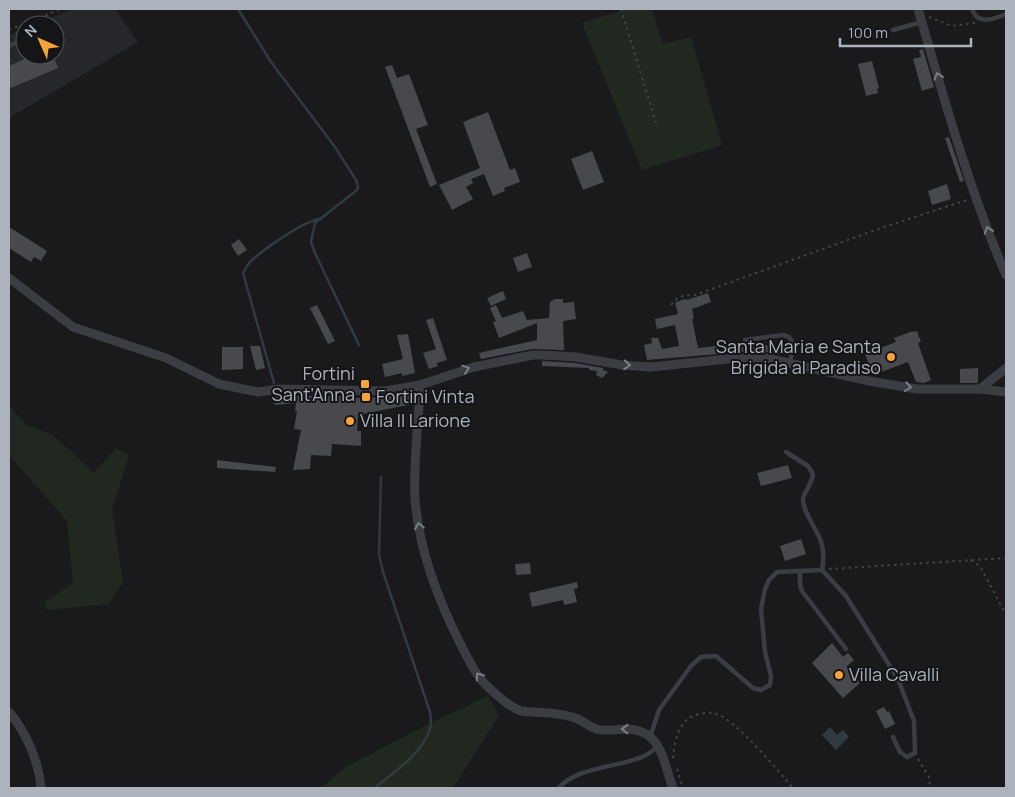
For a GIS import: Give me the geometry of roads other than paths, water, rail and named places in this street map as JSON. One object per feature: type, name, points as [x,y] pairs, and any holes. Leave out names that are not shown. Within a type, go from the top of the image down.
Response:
[{"type":"street","points":[[920,14],[976,197],[1006,275]]},
{"type":"street","points":[[9,278],[73,327],[166,358],[219,384],[258,392],[279,389],[385,391],[420,385],[474,366],[533,355],[576,357],[622,365],[651,367],[737,358],[766,358],[863,380],[917,389],[980,389],[1006,392]]},
{"type":"street","points":[[980,389],[1006,368]]},
{"type":"street","points":[[420,385],[415,478],[417,520],[423,548],[440,598],[472,665],[484,683],[514,708],[521,711],[570,716],[596,729],[641,731],[659,746],[673,788]]},
{"type":"street","points":[[9,712],[29,745],[37,766],[42,788]]},
{"type":"lane","points":[[972,9],[974,14],[984,20],[990,20],[1006,14]]},
{"type":"lane","points":[[893,30],[920,14]]},
{"type":"lane","points":[[744,340],[783,335],[789,337],[792,343],[790,364]]},
{"type":"lane","points":[[786,452],[808,466],[813,474],[813,482],[803,498],[804,506],[820,540],[824,559],[822,570]]},
{"type":"lane","points":[[650,737],[659,710],[690,666],[701,656],[716,656],[753,688],[761,690],[770,685],[771,676],[765,652],[760,609],[769,580],[777,572],[822,570],[846,596],[898,679],[914,721],[915,753],[907,757],[900,752],[893,737]]},
{"type":"lane","points":[[800,571],[802,591],[846,649]]},
{"type":"lane","points":[[559,788],[564,782],[596,769],[643,756],[659,746]]},
{"type":"waterway","points":[[238,9],[271,62],[335,147],[356,180],[357,190],[315,223],[311,242],[359,345]]},
{"type":"waterway","points":[[274,383],[243,273],[249,263],[263,251],[303,225],[319,219]]},
{"type":"waterway","points":[[375,788],[413,756],[425,740],[431,727],[430,712],[383,572],[379,554],[381,477]]},
{"type":"place","name":"Santa Maria e Santa Brigida al Paradiso","points":[[891,357]]},
{"type":"place","name":"Fortini Sant'Anna","points":[[365,384]]},
{"type":"place","name":"Fortini Vinta","points":[[366,397]]},
{"type":"place","name":"Villa Il Larione","points":[[350,421]]},
{"type":"place","name":"Villa Cavalli","points":[[839,675]]}]
